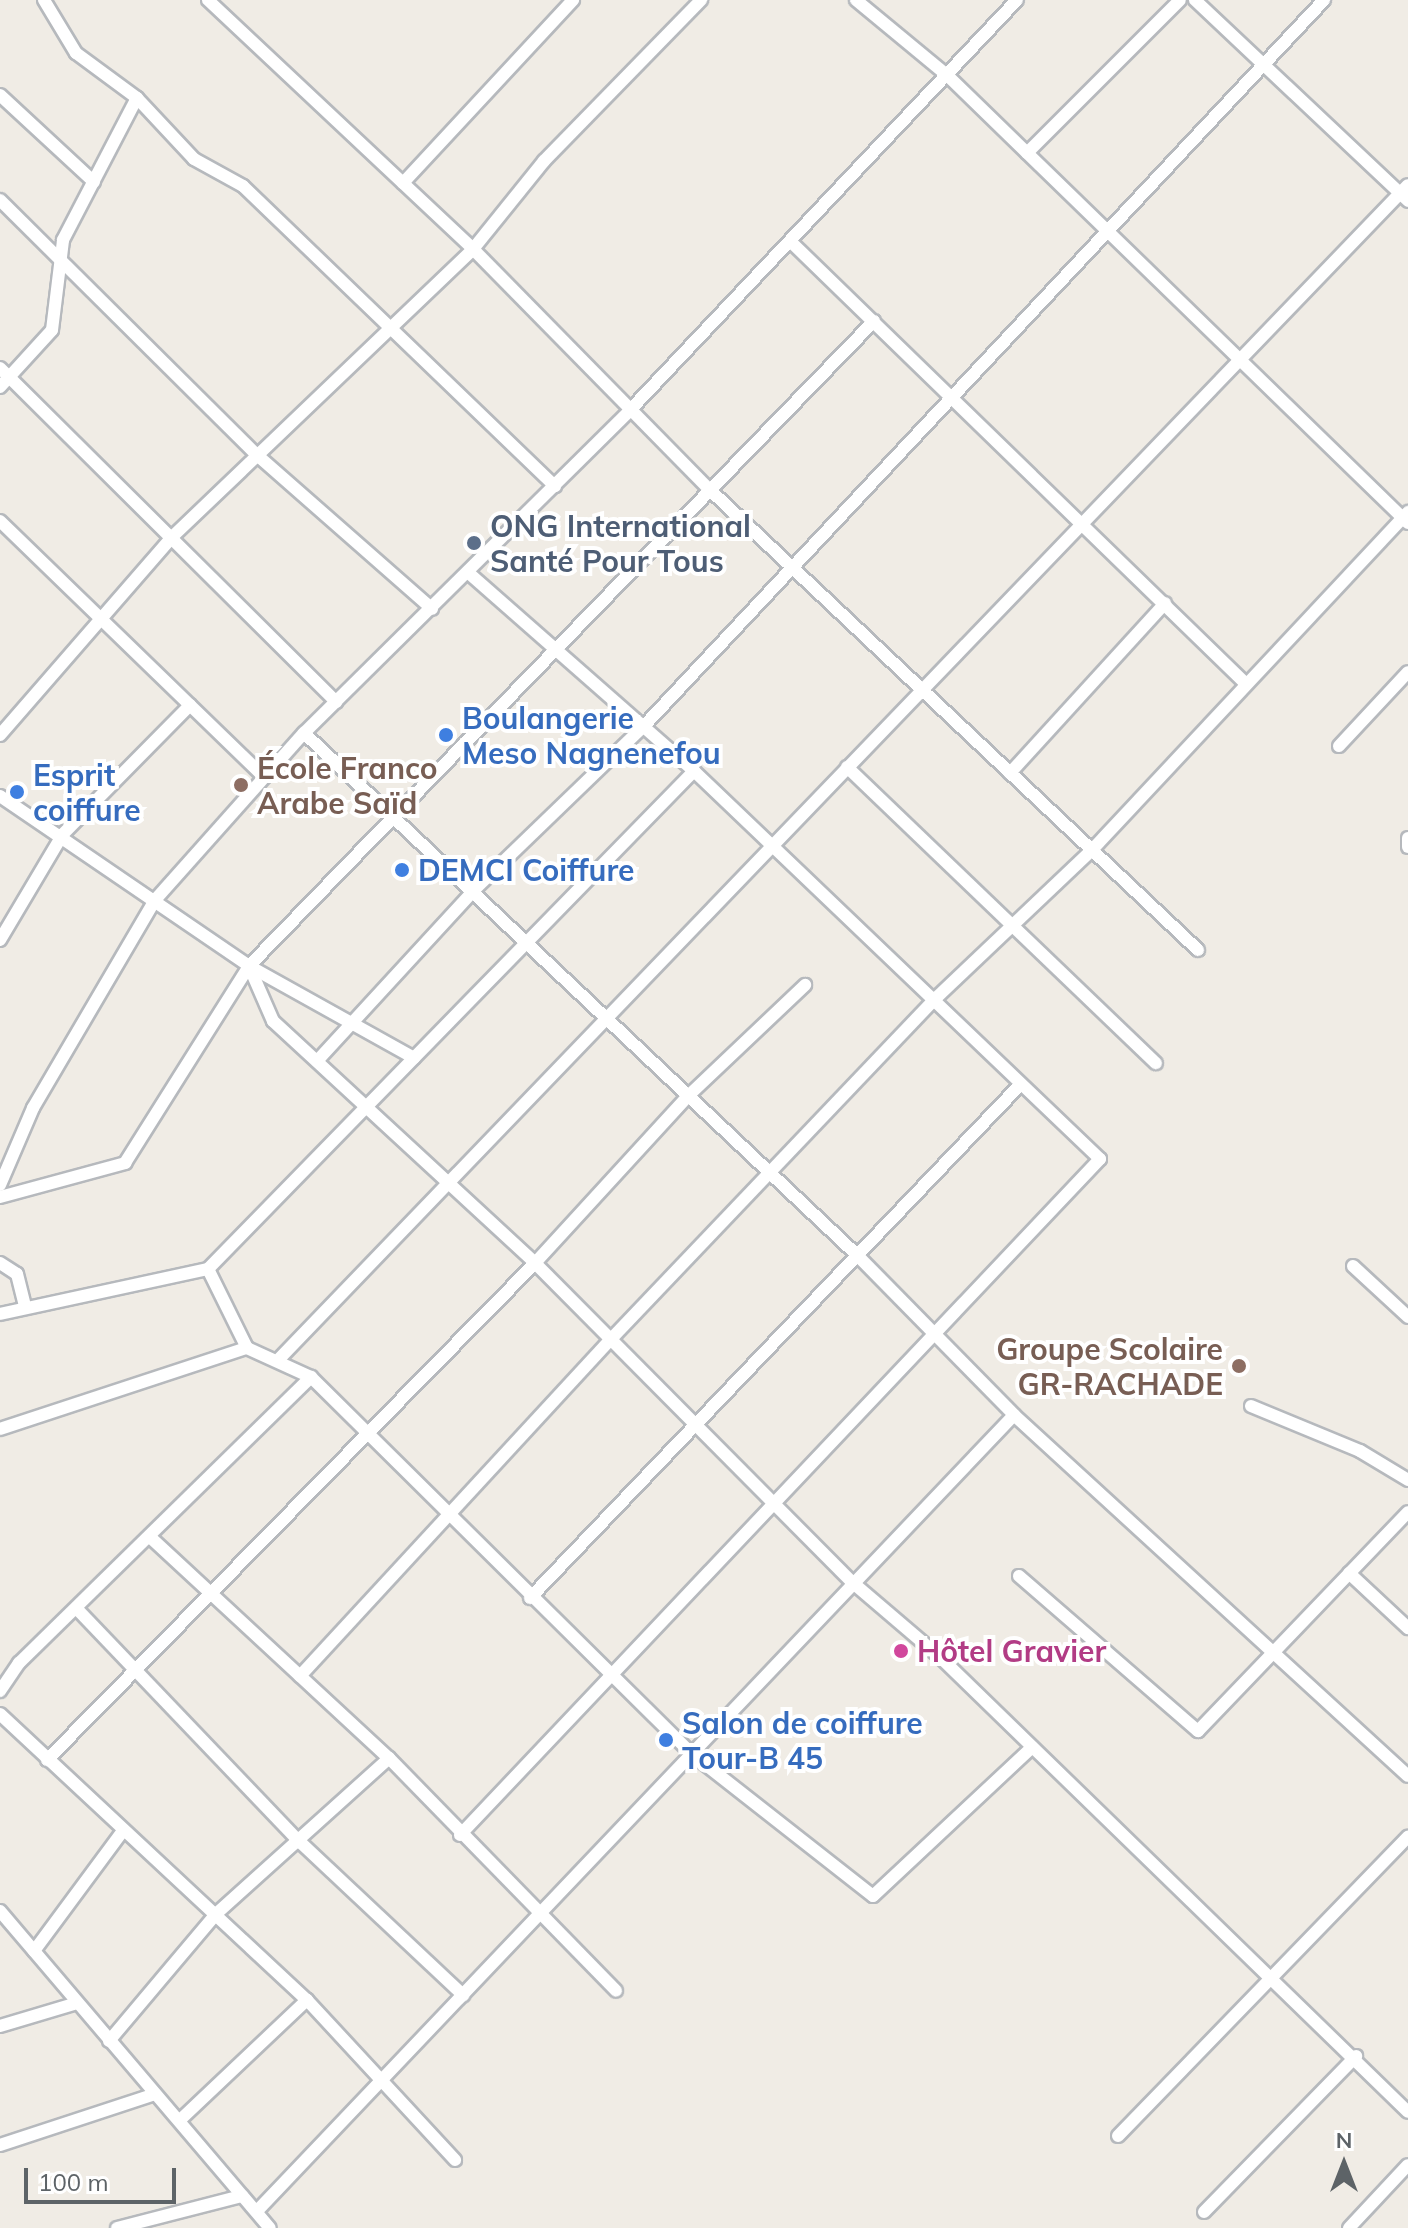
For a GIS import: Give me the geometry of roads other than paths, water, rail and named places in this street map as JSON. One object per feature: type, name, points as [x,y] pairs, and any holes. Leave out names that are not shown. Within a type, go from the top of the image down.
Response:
[{"type":"street","points":[[44,0],[76,53],[137,98],[194,159],[243,186],[388,332],[555,486]]},
{"type":"street","points":[[208,0],[473,249],[709,489],[923,687],[1090,852],[1198,950]]},
{"type":"street","points":[[403,183],[573,0]]},
{"type":"street","points":[[0,735],[171,538],[473,249],[544,161],[701,0]]},
{"type":"street","points":[[0,1185],[33,1108],[155,900],[304,733],[469,573],[631,409],[949,77],[1017,0]]},
{"type":"street","points":[[1027,153],[1180,0]]},
{"type":"street","points":[[280,1358],[923,687],[1085,524],[1239,359],[1405,194],[1195,0]]},
{"type":"street","points":[[317,1061],[475,889],[643,727],[951,395],[1109,234],[1324,0]]},
{"type":"street","points":[[300,1676],[612,1338],[768,1178],[936,998],[1090,852],[1406,518],[949,77],[858,1]]},
{"type":"street","points":[[0,95],[94,182]]},
{"type":"street","points":[[137,98],[63,240],[64,263],[52,330],[2,377],[171,538],[336,702]]},
{"type":"street","points":[[0,200],[257,455],[432,609]]},
{"type":"street","points":[[790,241],[1085,524],[1246,684]]},
{"type":"street","points":[[0,1197],[125,1163],[249,966],[552,646],[874,321]]},
{"type":"street","points":[[0,521],[264,777]]},
{"type":"street","points":[[460,1835],[608,1674],[1100,1159],[1019,1086],[936,998],[694,771],[469,573]]},
{"type":"street","points":[[1010,773],[1165,603]]},
{"type":"street","points":[[1339,746],[1408,672]]},
{"type":"street","points":[[0,940],[63,834],[190,705]]},
{"type":"street","points":[[304,733],[394,812],[609,1017],[768,1178],[857,1255],[1014,1415],[1408,1776]]},
{"type":"street","points":[[847,767],[1009,929],[1156,1063]]},
{"type":"street","points":[[0,1314],[25,1306],[208,1269],[368,1108],[526,938],[694,771]]},
{"type":"street","points":[[0,796],[63,834],[249,966],[354,1021],[414,1058]]},
{"type":"street","points":[[1408,838],[1408,847]]},
{"type":"street","points":[[249,966],[273,1021],[535,1263],[852,1582],[1032,1747],[1356,2056],[1408,2112]]},
{"type":"street","points":[[47,1760],[535,1263],[687,1097],[805,985]]},
{"type":"street","points":[[530,1598],[1019,1086]]},
{"type":"street","points":[[0,1263],[17,1274],[25,1306]]},
{"type":"street","points":[[1353,1266],[1408,1317]]},
{"type":"street","points":[[208,1269],[247,1348]]},
{"type":"street","points":[[0,1429],[247,1348],[280,1358],[311,1377],[370,1430],[451,1510],[530,1598],[692,1754],[873,1896],[1032,1747]]},
{"type":"street","points":[[0,1691],[19,1663],[311,1377]]},
{"type":"street","points":[[1251,1406],[1360,1451],[1408,1480]]},
{"type":"street","points":[[257,2211],[1014,1415]]},
{"type":"street","points":[[1019,1576],[1198,1731],[1408,1512]]},
{"type":"street","points":[[150,1537],[389,1758],[460,1835],[542,1913],[616,1991]]},
{"type":"street","points":[[1349,1573],[1408,1628]]},
{"type":"street","points":[[77,1609],[300,1842],[463,1995]]},
{"type":"street","points":[[0,1671],[19,1663]]},
{"type":"street","points":[[0,1714],[122,1832],[216,1914],[307,2000],[455,2160]]},
{"type":"street","points":[[109,2041],[216,1914],[300,1842],[389,1758]]},
{"type":"street","points":[[34,1951],[122,1832]]},
{"type":"street","points":[[1118,2136],[1275,1979],[1408,1837]]},
{"type":"street","points":[[0,1911],[74,2004],[180,2120],[270,2228]]},
{"type":"street","points":[[180,2120],[307,2000]]},
{"type":"street","points":[[0,2026],[74,2004]]},
{"type":"street","points":[[1204,2212],[1356,2056]]},
{"type":"street","points":[[0,2145],[155,2094]]},
{"type":"street","points":[[1349,2228],[1408,2165]]},
{"type":"street","points":[[117,2228],[242,2196]]},
{"type":"place","name":"ONG International Santé Pour Tous","points":[[474,543]]},
{"type":"place","name":"Boulangerie Meso Nagnenefou","points":[[446,735]]},
{"type":"place","name":"École Franco Arabe Saïd","points":[[241,785]]},
{"type":"place","name":"Esprit coiffure","points":[[17,792]]},
{"type":"place","name":"DEMCI Coiffure","points":[[402,870]]},
{"type":"place","name":"Groupe Scolaire GR-RACHADE","points":[[1239,1366]]},
{"type":"place","name":"Hôtel Gravier","points":[[901,1651]]},
{"type":"place","name":"Salon de coiffure Tour-B 45","points":[[666,1740]]}]
